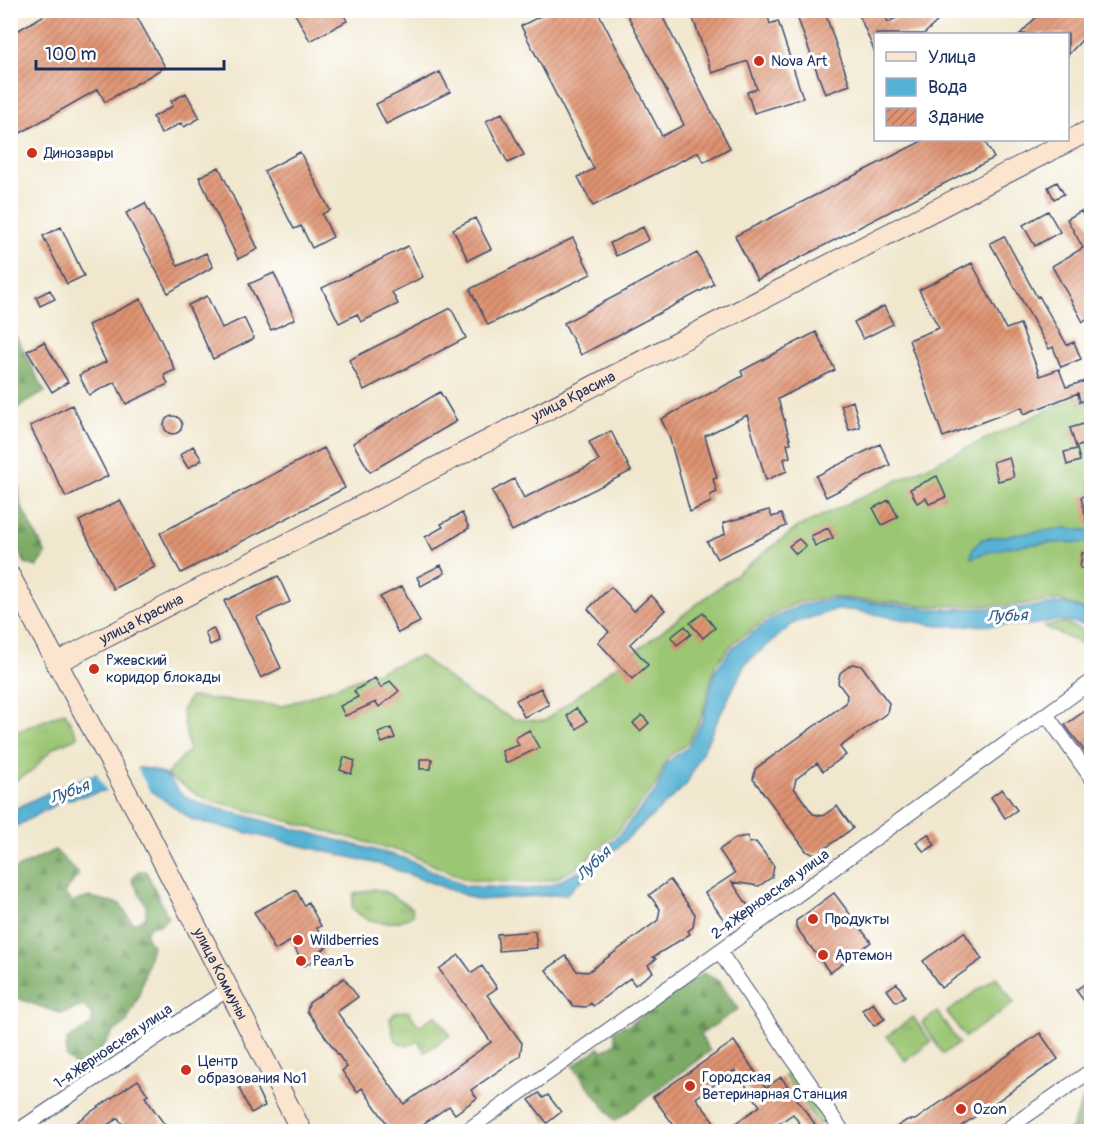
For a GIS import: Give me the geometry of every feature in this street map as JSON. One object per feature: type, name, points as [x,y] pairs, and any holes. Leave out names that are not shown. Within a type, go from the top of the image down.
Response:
[{"type":"main road","name":"улица Красина","points":[[1069,141],[1092,129]]},
{"type":"main road","name":"улица Красина","points":[[56,663],[1069,141]]},
{"type":"main road","points":[[10,576],[56,663]]},
{"type":"main road","name":"улица Коммуны","points":[[56,663],[139,814],[302,1131]]},
{"type":"street","name":"2-я Жерновская улица","points":[[465,1131],[719,951],[1092,681]]},
{"type":"street","points":[[1046,714],[1092,779]]},
{"type":"street","points":[[719,951],[843,1131]]},
{"type":"street","name":"1-я Жерновская улица","points":[[16,1131],[228,989]]},
{"type":"street","points":[[1003,1131],[1092,1070]]},
{"type":"green space","points":[[14,332],[45,392],[13,410],[20,504],[46,554],[37,567],[25,563],[11,536],[10,334]]},
{"type":"green space","points":[[1077,396],[1080,403],[1091,400],[1091,613],[1060,600],[1015,605],[931,606],[830,597],[796,603],[770,617],[733,643],[715,665],[702,715],[688,743],[667,758],[655,786],[618,831],[581,865],[555,879],[530,883],[467,880],[406,853],[203,798],[166,775],[189,750],[182,711],[190,697],[283,706],[420,656],[474,698],[513,719],[544,721],[798,527]]},
{"type":"green space","points":[[1063,622],[1091,634],[1091,648],[1044,627]]},
{"type":"green space","points":[[65,712],[78,737],[53,748],[31,772],[11,783],[11,734]]},
{"type":"green space","points":[[55,850],[79,874],[64,893],[72,902],[90,897],[120,904],[133,924],[146,917],[146,905],[132,880],[138,871],[146,871],[168,917],[161,925],[151,925],[145,933],[152,946],[138,998],[126,1023],[112,1033],[96,1057],[77,1067],[66,1057],[67,1040],[92,1024],[92,1014],[83,1006],[61,1014],[11,996],[11,871]]},
{"type":"green space","points":[[374,889],[386,892],[412,908],[413,915],[389,922],[372,921],[365,918],[352,907],[354,894]]},
{"type":"green space","points":[[703,973],[719,981],[738,1009],[700,1035],[710,1051],[615,1121],[573,1066],[599,1048],[603,1051],[616,1043],[614,1031],[623,1025],[627,1026]]},
{"type":"green space","points":[[996,977],[1014,1003],[965,1037],[947,1012]]},
{"type":"green space","points":[[409,1012],[419,1026],[436,1015],[450,1035],[425,1052],[418,1041],[411,1045],[400,1043],[394,1039],[390,1019],[395,1013]]},
{"type":"green space","points":[[937,1012],[959,1043],[943,1054],[922,1023]]},
{"type":"green space","points":[[913,1017],[931,1042],[905,1061],[887,1036]]},
{"type":"green space","points":[[791,1071],[826,1120],[819,1125],[784,1076]]},
{"type":"green space","points":[[1091,1090],[1091,1131],[1070,1131],[1084,1096]]},
{"type":"water","points":[[1066,528],[1091,531],[1091,543],[1030,544],[1000,549],[971,558],[972,550],[982,539]]},
{"type":"water","name":"Лубья","points":[[833,599],[934,609],[1019,608],[1065,603],[1091,613],[1091,626],[1061,620],[1030,625],[938,626],[852,610],[834,610],[794,623],[745,664],[686,785],[566,894],[478,900],[383,865],[193,820],[151,791],[103,791],[62,801],[11,829],[11,811],[64,786],[107,771],[128,768],[147,769],[163,774],[179,792],[198,803],[404,858],[465,886],[529,889],[554,884],[581,870],[618,836],[656,791],[667,762],[688,747],[703,719],[716,669],[734,646],[771,620],[798,606]]},
{"type":"pier","points":[[136,766],[151,794],[108,794],[95,770]]},
{"type":"building","points":[[53,10],[133,10],[165,67],[105,102],[98,89],[10,139],[10,35]]},
{"type":"building","points":[[293,10],[341,10],[347,21],[310,41]]},
{"type":"building","points":[[552,10],[597,10],[662,136],[684,125],[625,10],[659,10],[730,148],[704,162],[698,152],[593,206],[578,177],[594,169],[521,26]]},
{"type":"building","points":[[690,10],[766,10],[770,24],[778,21],[803,98],[754,113],[747,92],[757,89],[748,61],[712,73]]},
{"type":"building","points":[[824,10],[850,85],[825,94],[798,19]]},
{"type":"building","points":[[857,10],[883,10],[888,22],[913,10],[949,10],[925,33],[874,33],[874,50]]},
{"type":"building","points":[[1043,10],[1092,10],[1092,29],[1069,54],[1069,33],[1021,33]]},
{"type":"building","points":[[440,72],[450,92],[386,124],[376,104]]},
{"type":"building","points":[[186,93],[200,118],[184,127],[181,123],[161,134],[153,117],[173,106],[171,101]]},
{"type":"building","points":[[502,113],[524,155],[508,163],[486,121]]},
{"type":"building","points":[[922,141],[985,141],[994,158],[757,280],[735,236]]},
{"type":"building","points":[[300,152],[330,210],[322,214],[333,237],[312,248],[301,226],[294,229],[264,171]]},
{"type":"building","points":[[219,167],[258,249],[238,259],[199,177]]},
{"type":"building","points":[[1057,182],[1064,194],[1054,199],[1048,187]]},
{"type":"building","points":[[145,203],[178,266],[206,253],[213,267],[168,293],[126,213]]},
{"type":"building","points":[[1048,211],[1060,232],[1035,246],[1023,225]]},
{"type":"building","points":[[1081,211],[1092,230],[1092,317],[1083,322],[1052,266],[1083,248],[1067,219]]},
{"type":"building","points":[[475,218],[491,249],[468,260],[453,229]]},
{"type":"building","points":[[61,227],[84,276],[67,284],[43,236]]},
{"type":"building","points":[[643,227],[649,240],[616,256],[610,243]]},
{"type":"building","points":[[1004,236],[1037,297],[1039,296],[1067,345],[1074,342],[1081,359],[1061,367],[1053,347],[1049,349],[990,243]]},
{"type":"building","points":[[573,238],[591,274],[488,325],[470,289]]},
{"type":"building","points":[[408,246],[423,277],[392,292],[398,304],[361,322],[357,314],[339,323],[322,288]]},
{"type":"building","points":[[697,253],[714,284],[581,355],[564,323]]},
{"type":"building","points":[[972,263],[1006,329],[1020,324],[1040,376],[1059,369],[1066,387],[1092,379],[1092,398],[1080,402],[1078,393],[1024,414],[1022,407],[943,437],[909,340],[939,328],[919,290]]},
{"type":"building","points":[[274,273],[295,319],[271,330],[249,284]]},
{"type":"building","points":[[50,290],[55,299],[40,306],[36,297]]},
{"type":"building","points":[[207,296],[222,328],[244,318],[254,339],[213,359],[188,305]]},
{"type":"building","points":[[141,299],[175,370],[164,375],[168,384],[126,404],[115,382],[89,395],[79,375],[106,362],[88,325]]},
{"type":"building","points":[[884,306],[893,324],[863,339],[854,322]]},
{"type":"building","points":[[451,308],[466,338],[364,390],[349,360]]},
{"type":"building","points":[[816,332],[835,370],[778,399],[791,443],[787,444],[790,457],[784,459],[787,471],[766,480],[747,415],[705,436],[717,478],[713,479],[717,492],[710,495],[711,502],[690,512],[669,436],[661,419],[743,376],[741,371]]},
{"type":"building","points":[[44,342],[68,382],[52,392],[27,351]]},
{"type":"building","points":[[440,392],[457,421],[370,472],[353,443]]},
{"type":"building","points":[[853,401],[860,427],[849,430],[841,405]]},
{"type":"building","points":[[72,405],[108,476],[66,497],[30,426]]},
{"type":"building","points":[[173,416],[179,419],[182,425],[179,431],[173,434],[167,431],[164,425],[167,419]]},
{"type":"building","points":[[1087,423],[1092,442],[1076,447],[1070,428]]},
{"type":"building","points":[[611,431],[631,471],[512,531],[492,491],[514,479],[524,498],[599,461],[589,442]]},
{"type":"building","points":[[880,444],[890,465],[826,497],[816,476]]},
{"type":"building","points":[[193,446],[202,460],[188,468],[180,455]]},
{"type":"building","points":[[324,448],[345,488],[181,573],[160,533]]},
{"type":"building","points":[[1077,449],[1080,461],[1067,465],[1064,452]]},
{"type":"building","points":[[1009,457],[1014,477],[998,481],[993,462]]},
{"type":"building","points":[[937,476],[946,497],[929,504],[926,498],[917,503],[910,489]]},
{"type":"building","points":[[1092,494],[1092,525],[1088,526],[1081,497]]},
{"type":"building","points":[[120,500],[155,567],[113,589],[79,521]]},
{"type":"building","points":[[889,500],[898,517],[882,525],[873,508]]},
{"type":"building","points":[[769,510],[772,517],[781,514],[786,526],[717,559],[707,542],[725,534],[723,523]]},
{"type":"building","points":[[462,513],[469,528],[433,551],[425,537],[443,527],[441,524]]},
{"type":"building","points":[[828,528],[833,538],[815,546],[811,536]]},
{"type":"building","points":[[799,539],[806,546],[796,554],[789,546]]},
{"type":"building","points":[[1082,553],[1092,554],[1092,570],[1080,568]]},
{"type":"building","points":[[441,565],[445,573],[421,586],[417,577]]},
{"type":"building","points":[[278,576],[290,602],[257,617],[281,668],[261,678],[224,601]]},
{"type":"building","points":[[402,586],[420,622],[398,633],[380,597]]},
{"type":"building","points":[[611,587],[634,611],[651,595],[665,610],[630,644],[648,665],[632,679],[598,642],[609,632],[588,609]]},
{"type":"building","points":[[703,613],[715,628],[703,638],[690,623]]},
{"type":"building","points":[[685,626],[691,634],[677,645],[671,637]]},
{"type":"building","points":[[213,628],[219,641],[210,645],[205,632]]},
{"type":"building","points":[[852,664],[862,666],[889,703],[887,713],[840,747],[846,755],[823,771],[817,763],[796,779],[794,788],[813,814],[823,816],[837,806],[853,828],[817,854],[807,852],[753,779],[755,769],[846,703],[847,695],[838,683],[840,673]]},
{"type":"building","points":[[375,678],[381,688],[390,681],[399,691],[379,707],[376,702],[345,716],[340,706],[358,697],[354,691]]},
{"type":"building","points":[[541,688],[549,705],[524,717],[516,700]]},
{"type":"building","points":[[1092,706],[1092,761],[1065,725]]},
{"type":"building","points":[[576,708],[587,721],[577,729],[567,716]]},
{"type":"building","points":[[642,715],[649,723],[640,731],[633,723]]},
{"type":"building","points":[[391,728],[395,738],[382,743],[378,733]]},
{"type":"building","points":[[529,730],[539,748],[506,763],[502,751],[519,745],[515,738]]},
{"type":"building","points":[[344,757],[355,761],[351,774],[340,770]]},
{"type":"building","points":[[420,759],[432,759],[431,769],[420,769]]},
{"type":"building","points":[[1002,789],[1017,810],[1005,818],[991,797]]},
{"type":"building","points":[[928,834],[935,845],[924,852],[916,842]]},
{"type":"building","points":[[748,836],[749,843],[756,842],[774,866],[772,877],[759,886],[732,882],[751,910],[728,926],[705,893],[735,873],[719,850],[736,838]]},
{"type":"building","points":[[670,880],[695,914],[693,927],[688,931],[690,934],[653,957],[656,959],[648,965],[653,972],[635,985],[630,978],[593,1006],[591,1003],[586,1007],[573,1006],[546,970],[566,956],[577,971],[588,972],[658,920],[660,909],[649,895]]},
{"type":"building","points":[[296,890],[304,905],[308,902],[321,926],[317,928],[327,947],[322,950],[325,954],[304,966],[291,941],[275,950],[254,912]]},
{"type":"building","points":[[834,893],[871,942],[830,973],[796,927],[796,921]]},
{"type":"building","points":[[535,931],[537,948],[499,951],[497,934]]},
{"type":"building","points":[[964,932],[982,959],[941,988],[923,961]]},
{"type":"building","points":[[459,955],[472,973],[482,966],[497,988],[487,995],[522,1043],[520,1056],[471,1090],[477,1098],[455,1114],[449,1106],[413,1131],[390,1128],[362,1088],[357,1092],[342,1071],[347,1067],[307,1011],[309,1003],[344,978],[358,997],[337,1012],[404,1104],[491,1042],[439,969]]},
{"type":"building","points":[[1092,979],[1092,1012],[1076,990]]},
{"type":"building","points":[[897,983],[905,996],[896,1002],[887,990]]},
{"type":"building","points":[[873,1003],[885,1019],[874,1026],[862,1010]]},
{"type":"building","points":[[1040,1033],[1058,1059],[954,1131],[890,1131],[907,1120],[915,1120]]},
{"type":"building","name":"Городская Ветеринарная Станция","points":[[734,1041],[766,1088],[781,1077],[820,1131],[805,1131],[793,1114],[768,1131],[724,1131],[760,1106],[735,1070],[696,1098],[721,1131],[678,1131],[653,1097]]},
{"type":"building","points":[[138,1080],[148,1095],[145,1097],[169,1131],[127,1131],[118,1118],[98,1131],[63,1131]]},
{"type":"building","points":[[253,1081],[265,1106],[251,1113],[239,1088]]},
{"type":"building","points":[[539,1093],[543,1098],[548,1095],[561,1112],[547,1123],[529,1100]]},
{"type":"place","name":"Nova Art","points":[[759,61]]},
{"type":"place","name":"Динозавры","points":[[32,153]]},
{"type":"place","name":"Ржевский коридор блокады","points":[[94,669]]},
{"type":"place","name":"Продукты","points":[[813,919]]},
{"type":"place","name":"Wildberries","points":[[298,940]]},
{"type":"place","name":"Артемон","points":[[823,955]]},
{"type":"place","name":"РеалЪ","points":[[301,961]]},
{"type":"place","name":"Центр образования №1","points":[[186,1070]]},
{"type":"place","name":"Городская Ветеринарная Станция","points":[[690,1086]]},
{"type":"place","name":"Ozon","points":[[961,1109]]}]
